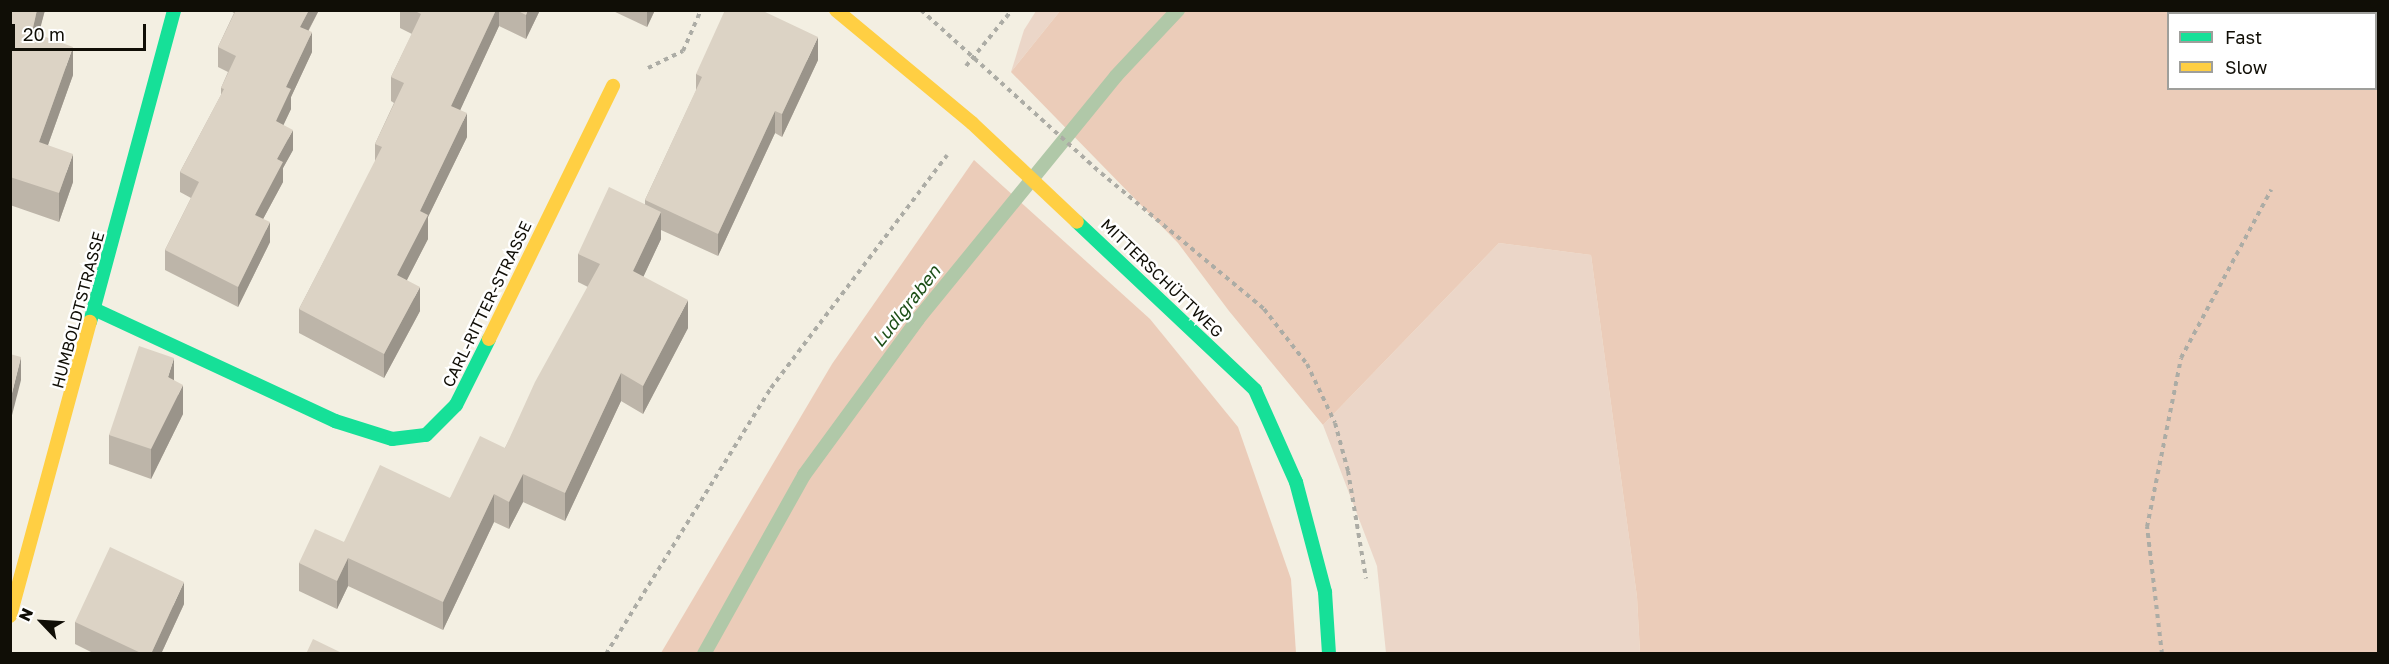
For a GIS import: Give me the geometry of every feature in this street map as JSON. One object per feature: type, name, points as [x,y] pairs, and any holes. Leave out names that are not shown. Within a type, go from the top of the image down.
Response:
[{"type":"street","name":"HUMBOLDTSTRASSE","points":[[10,616],[96,310],[174,10]]},
{"type":"street","name":"MITTERSCHÜTTWEG","points":[[836,10],[972,123],[1256,390],[1296,482],[1325,592],[1329,654]]},
{"type":"street","name":"CARL-RITTER-STRASSE","points":[[96,310],[335,421],[392,440],[426,435],[456,405],[613,86]]},
{"type":"path","points":[[613,86],[683,51],[701,10]]},
{"type":"path","points":[[921,10],[975,56],[1019,100],[1101,173]]},
{"type":"path","points":[[940,96],[1012,10]]},
{"type":"path","points":[[606,654],[771,388],[972,123]]},
{"type":"path","points":[[2162,654],[2147,527],[2181,358],[2271,190]]},
{"type":"shaded area","points":[[1036,11],[1060,11],[1011,72],[1024,30]]},
{"type":"shaded area","points":[[1060,11],[2378,11],[2378,653],[1640,653],[1637,597],[1591,255],[1499,243],[1323,425],[1229,311],[1178,243],[1011,72]]},
{"type":"shaded area","points":[[974,160],[1150,319],[1238,427],[1291,579],[1296,653],[661,653],[832,364]]},
{"type":"shaded area","points":[[1499,243],[1591,255],[1637,597],[1640,653],[1386,653],[1377,566],[1323,425]]},
{"type":"building","points":[[10,10],[37,10],[32,32],[73,47],[39,142],[73,154],[59,193],[10,177]]},
{"type":"building","points":[[236,10],[309,10],[300,27],[312,32],[286,87],[291,89],[276,121],[293,130],[277,159],[283,162],[255,215],[270,222],[238,287],[165,250],[199,182],[180,172],[224,89],[221,88],[236,56],[218,47]]},
{"type":"building","points":[[413,10],[496,10],[451,106],[467,113],[420,211],[428,215],[397,275],[420,287],[384,354],[299,309],[382,147],[375,144],[404,83],[391,77],[421,14]]},
{"type":"building","points":[[516,10],[528,10],[526,15]]},
{"type":"building","points":[[725,10],[761,10],[818,37],[782,114],[775,111],[718,234],[645,200],[702,77],[696,74]]},
{"type":"building","points":[[609,187],[661,212],[633,271],[688,300],[643,386],[621,373],[565,493],[523,474],[509,502],[494,494],[443,602],[348,558],[337,581],[299,563],[315,529],[344,542],[380,465],[450,498],[480,436],[505,448],[535,382],[600,264],[578,254]]},
{"type":"building","points":[[139,346],[174,358],[168,377],[183,385],[151,449],[109,435]]},
{"type":"building","points":[[10,354],[21,357],[10,401]]},
{"type":"building","points":[[110,547],[184,582],[151,654],[143,654],[75,622]]},
{"type":"building","points":[[313,639],[344,654],[306,654]]},
{"type":"waterway","name":"Ludlgraben","points":[[704,654],[804,475],[918,319],[1116,76],[1178,10]]},
{"type":"traffic: fast","points":[[90,322],[174,10]]},
{"type":"traffic: fast","points":[[1077,222],[1255,390],[1296,482],[1325,592],[1329,654]]},
{"type":"traffic: fast","points":[[96,310],[335,421],[392,439],[426,435],[456,405],[489,339]]},
{"type":"traffic: slow","points":[[836,10],[972,123],[1077,222]]},
{"type":"traffic: slow","points":[[489,339],[613,86]]},
{"type":"traffic: slow","points":[[10,616],[90,322]]}]
